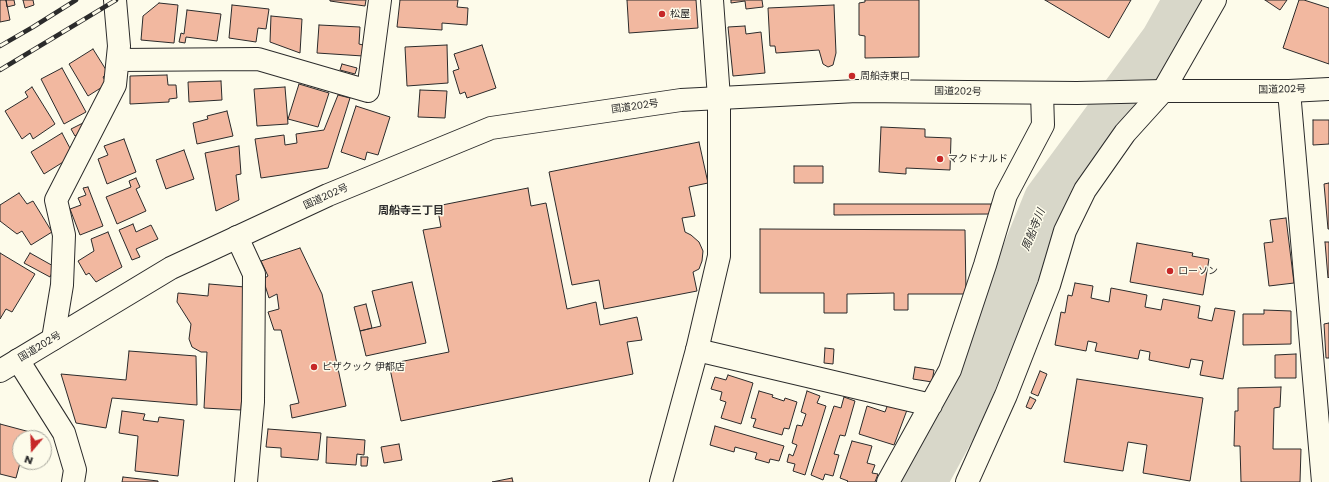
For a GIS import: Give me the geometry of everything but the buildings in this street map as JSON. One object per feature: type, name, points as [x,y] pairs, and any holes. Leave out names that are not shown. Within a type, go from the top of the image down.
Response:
[{"type":"main road","points":[[53,339],[62,285],[64,234],[56,200],[115,85],[119,46],[115,0]]},
{"type":"main road","points":[[118,60],[258,59],[368,91],[380,0]]},
{"type":"main road","points":[[661,482],[697,350],[719,256],[719,98],[712,0]]},
{"type":"main road","points":[[967,482],[1006,396],[1050,285],[1066,232],[1085,190],[1125,133],[1163,90],[1215,0]]},
{"type":"main road","name":"国道202号","points":[[9,365],[171,268],[328,195],[491,128],[681,100],[857,91],[1077,93],[1163,90],[1289,91],[1329,89]]},
{"type":"main road","points":[[1289,91],[1323,482]]},
{"type":"main road","points":[[888,482],[950,370],[985,265],[1006,195],[1043,125],[1042,93]]},
{"type":"main road","points":[[237,237],[254,274],[253,402],[246,482]]},
{"type":"main road","points":[[697,350],[931,404]]},
{"type":"main road","points":[[9,365],[64,433],[75,470],[73,482]]},
{"type":"waterway","name":"周船寺川","points":[[923,482],[959,416],[1047,200],[1164,41],[1187,0]]},
{"type":"railway","points":[[0,46],[76,0]]},
{"type":"railway","points":[[0,70],[116,0]]},
{"type":"place","name":"松屋","points":[[662,14]]},
{"type":"place","name":"周船寺東口","points":[[852,76]]},
{"type":"place","name":"マクドナルド","points":[[940,159]]},
{"type":"place","name":"ローソン","points":[[1170,271]]},
{"type":"place","name":"ピザクック 伊都店","points":[[314,367]]},
{"type":"district","name":"周船寺三丁目","points":[[411,211]]}]
